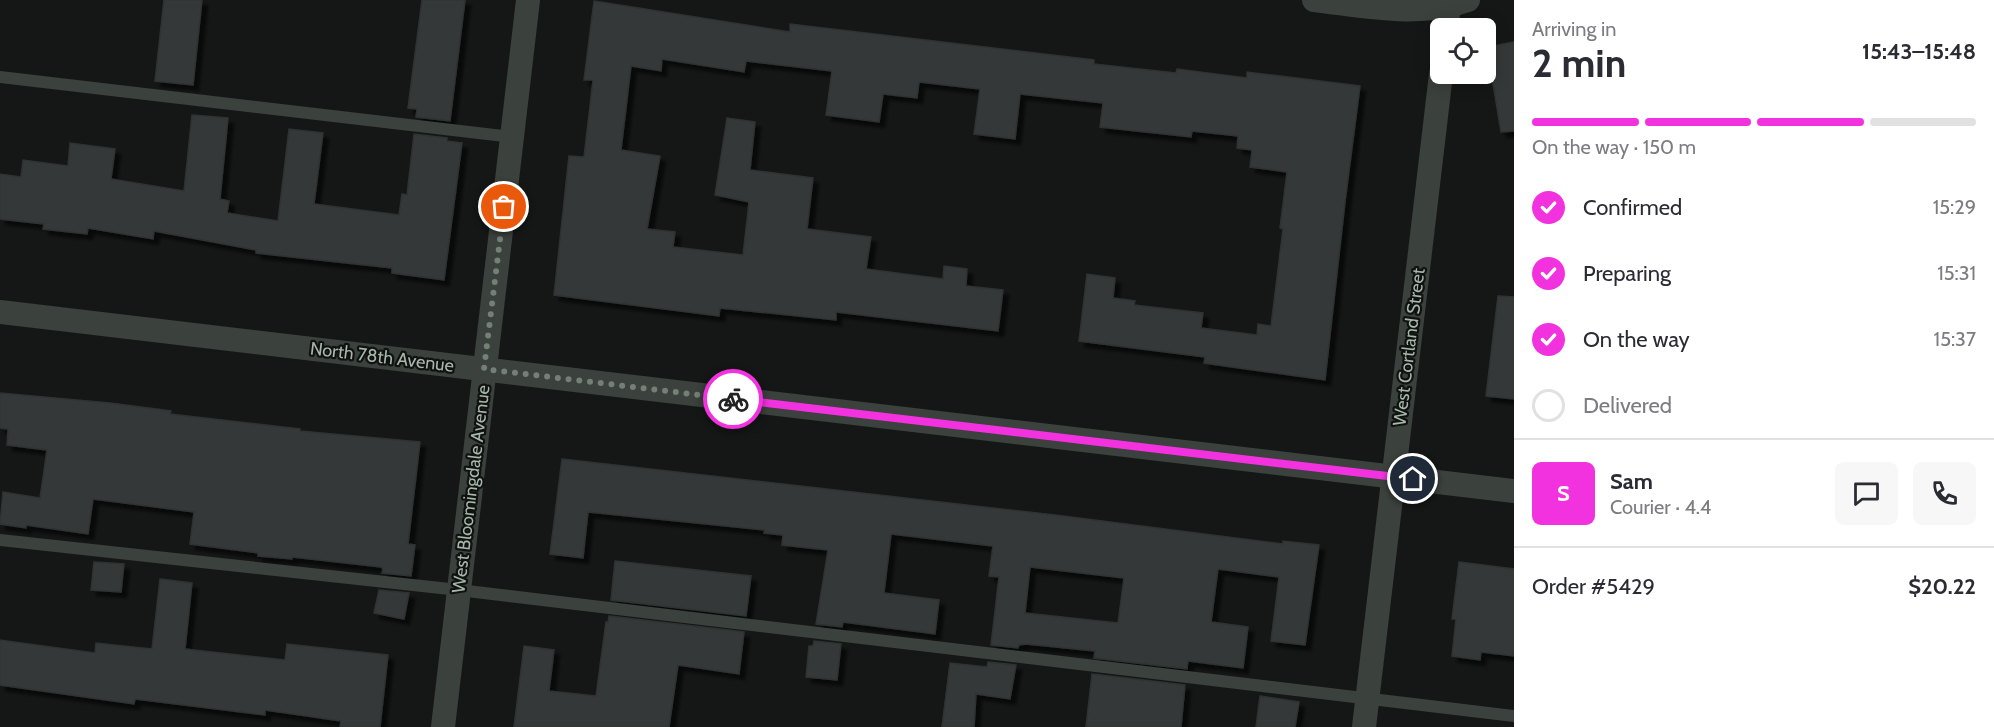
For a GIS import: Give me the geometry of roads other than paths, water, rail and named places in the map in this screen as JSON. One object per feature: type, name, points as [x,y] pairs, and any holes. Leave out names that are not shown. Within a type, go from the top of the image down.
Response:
[{"type":"street","name":"West Bloomingdale Avenue","points":[[443,727],[528,0]]},
{"type":"street","points":[[1314,0],[1402,10],[1454,12]]},
{"type":"street","name":"West Cortland Street","points":[[1364,727],[1440,84]]},
{"type":"street","name":"North 78th Avenue","points":[[0,312],[1514,491]]},
{"type":"lane","points":[[0,77],[512,137]]},
{"type":"lane","points":[[0,540],[459,590],[1514,716]]}]
